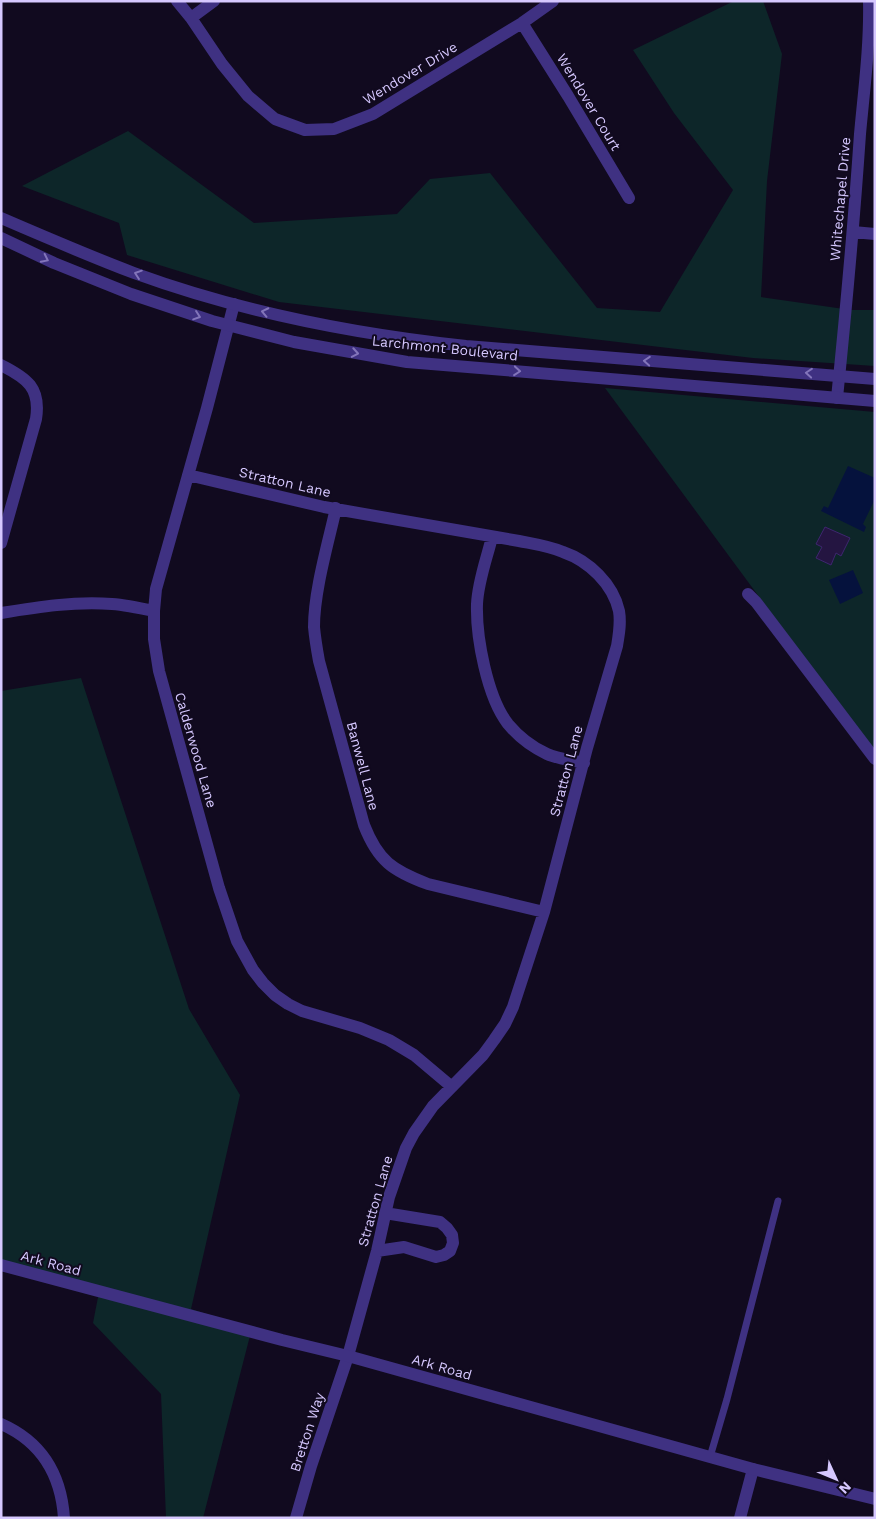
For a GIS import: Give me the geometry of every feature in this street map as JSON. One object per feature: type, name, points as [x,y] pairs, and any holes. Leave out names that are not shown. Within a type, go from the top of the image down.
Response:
[{"type":"street","name":"Wendover Drive","points":[[177,1],[191,18],[222,64],[248,96],[275,120],[305,130],[334,129],[373,114],[522,23],[553,1]]},
{"type":"street","points":[[191,18],[214,1]]},
{"type":"street","name":"Whitechapel Drive","points":[[837,398],[853,232],[869,1]]},
{"type":"street","name":"Wendover Court","points":[[522,23],[629,198]]},
{"type":"street","name":"Larchmont Boulevard","points":[[1,218],[76,251],[134,273],[253,310],[345,329],[435,343],[875,379]]},
{"type":"street","points":[[853,232],[875,234]]},
{"type":"street","name":"Larchmont Boulevard","points":[[1,238],[54,263],[132,294],[229,326],[294,342],[407,362],[875,401]]},
{"type":"street","name":"Calderwood Lane","points":[[234,304],[156,589],[154,639],[161,680],[219,888],[237,941],[253,970],[275,995],[288,1004],[302,1011],[360,1028],[389,1040],[414,1055],[452,1087]]},
{"type":"street","points":[[1,365],[24,378],[31,385],[36,395],[38,407],[1,543]]},
{"type":"street","name":"Stratton Lane","points":[[188,475],[324,507],[549,547],[579,559],[605,581],[614,596],[619,612],[620,628],[617,646],[544,912],[520,989],[505,1024],[483,1055],[433,1106],[414,1133],[396,1175],[348,1356]]},
{"type":"street","name":"Banwell Lane","points":[[336,508],[320,583],[314,627],[319,661],[364,826],[374,848],[382,859],[393,867],[428,884],[544,912]]},
{"type":"street","points":[[492,536],[478,602],[478,625],[489,683],[497,705],[507,723],[530,744],[549,755],[584,763]]},
{"type":"street","points":[[748,594],[875,759]]},
{"type":"street","points":[[1,613],[80,603],[115,604],[154,611]]},
{"type":"street","points":[[377,1251],[404,1247],[436,1257],[450,1251],[453,1243],[452,1235],[440,1222],[385,1213]]},
{"type":"street","name":"Ark Road","points":[[1,1266],[348,1356],[710,1457],[875,1499]]},
{"type":"street","name":"Bretton Way","points":[[296,1518],[311,1466],[348,1356]]},
{"type":"street","points":[[1,1424],[23,1436],[45,1458],[59,1486],[64,1518]]},
{"type":"street","points":[[740,1518],[753,1468]]},
{"type":"lane","points":[[710,1457],[728,1399],[778,1202]]},
{"type":"green space","points":[[734,1],[763,1],[782,54],[767,181],[761,297],[851,310],[875,310],[875,366],[753,358],[279,302],[127,255],[119,223],[22,186],[128,131],[254,223],[397,214],[430,179],[490,173],[597,308],[660,312],[733,190],[674,113],[633,50]]},
{"type":"green space","points":[[605,388],[875,412],[875,754]]},
{"type":"green space","points":[[81,678],[189,1009],[240,1095],[191,1309],[252,1328],[203,1518],[166,1518],[161,1394],[93,1323],[99,1292],[1,1263],[1,691]]},
{"type":"shaded area","points":[[848,466],[875,478],[875,499],[863,524],[866,527],[864,532],[821,511],[824,506],[828,508]]},
{"type":"shaded area","points":[[853,570],[863,593],[840,604],[829,580]]},
{"type":"building","points":[[825,527],[850,538],[841,556],[836,553],[831,565],[816,558],[822,547],[816,544]]}]
